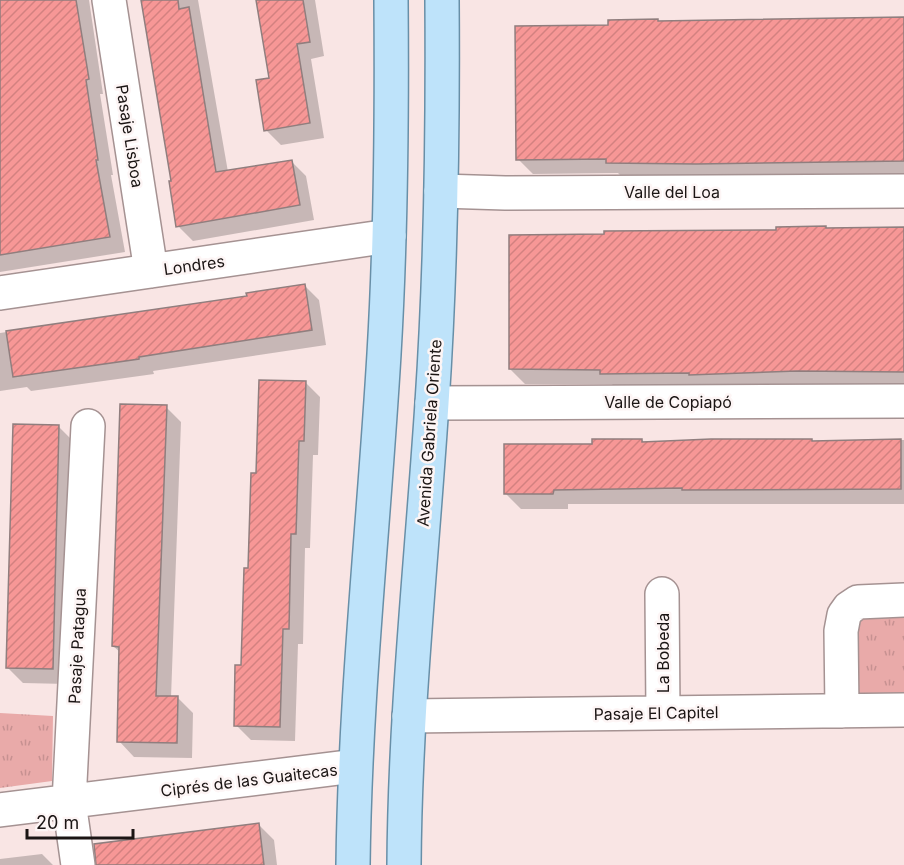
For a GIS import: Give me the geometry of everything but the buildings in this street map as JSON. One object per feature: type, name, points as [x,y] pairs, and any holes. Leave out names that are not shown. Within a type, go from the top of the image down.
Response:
[{"type":"main road","points":[[353,865],[355,766],[384,352],[392,90],[391,0]]},
{"type":"main road","name":"Avenida Gabriela Oriente","points":[[404,865],[404,808],[409,716],[432,403],[441,191],[442,0]]},
{"type":"street","name":"Pasaje Lisboa","points":[[109,0],[151,271]]},
{"type":"street","name":"Valle del Loa","points":[[441,191],[517,193],[904,190]]},
{"type":"street","name":"Londres","points":[[0,293],[388,236]]},
{"type":"street","name":"Valle de Copiapó","points":[[432,403],[904,400]]},
{"type":"street","name":"Pasaje Patagua","points":[[78,865],[69,802],[88,426]]},
{"type":"street","name":"La Bobeda","points":[[662,594],[663,713]]},
{"type":"street","points":[[842,711],[844,615],[858,602],[904,600]]},
{"type":"street","name":"Pasaje El Capitel","points":[[409,716],[904,710]]},
{"type":"street","name":"Ciprés de las Guaitecas","points":[[0,810],[355,766]]},
{"type":"green space","points":[[904,617],[904,700],[851,701],[851,618]]},
{"type":"green space","points":[[0,713],[53,716],[52,781],[0,788]]}]
